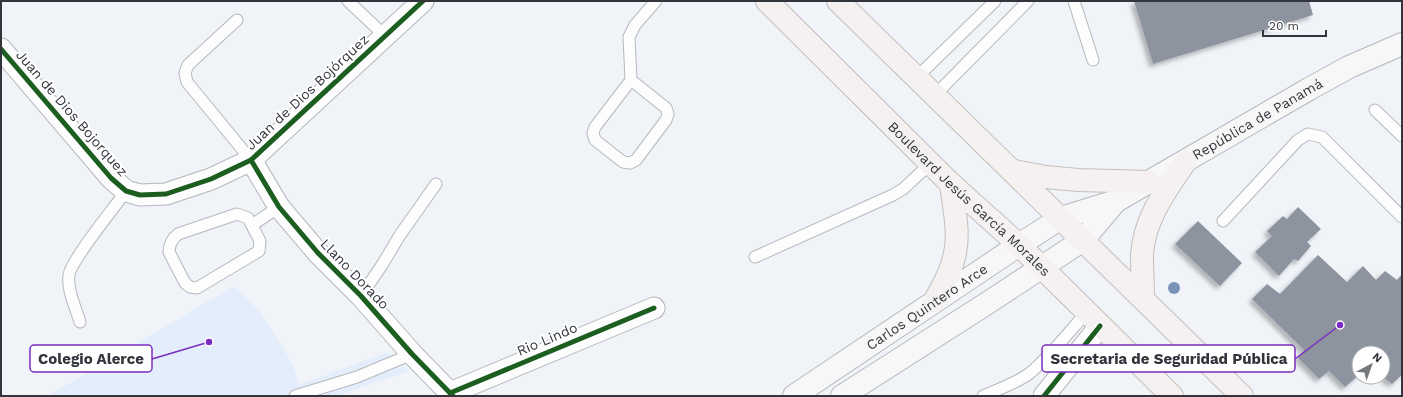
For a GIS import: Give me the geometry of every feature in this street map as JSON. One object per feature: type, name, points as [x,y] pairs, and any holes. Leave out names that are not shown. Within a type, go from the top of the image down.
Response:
[{"type":"main road","name":"Boulevard Jesús García Morales","points":[[767,1],[951,184],[1042,267],[1172,396]]},
{"type":"main road","points":[[838,1],[1242,396]]},
{"type":"main road","name":"República de Panamá","points":[[1061,218],[1116,201],[1349,67],[1402,44]]},
{"type":"main road","points":[[1143,298],[1142,254],[1145,236],[1151,217],[1164,193],[1186,162]]},
{"type":"main road","points":[[1013,171],[1046,177],[1078,180],[1149,182]]},
{"type":"main road","points":[[935,301],[954,261],[957,238],[951,184]]},
{"type":"main road","name":"República de Panamá","points":[[1083,240],[1116,201]]},
{"type":"main road","name":"Carlos Quintero Arce","points":[[794,396],[1061,218]]},
{"type":"main road","name":"Carlos Quintero Arce","points":[[842,396],[1083,240]]},
{"type":"street","name":"Juan de Dios Bojórquez","points":[[126,192],[140,195],[166,194],[211,179],[251,160],[423,1]]},
{"type":"street","name":"Juan de Dios Bojorquez","points":[[1,50],[111,178],[126,192]]},
{"type":"street","name":"Llano Dorado","points":[[251,160],[279,208],[318,253],[451,394]]},
{"type":"street","name":"Rio Lindo","points":[[451,394],[654,308]]},
{"type":"street","points":[[1044,396],[1094,319]]},
{"type":"lane","points":[[348,1],[385,36]]},
{"type":"lane","points":[[631,80],[666,108],[668,114],[666,120],[636,160],[630,163],[623,162],[595,140],[593,133],[595,127],[631,80],[629,37],[635,26],[656,1]]},
{"type":"lane","points":[[916,78],[995,1]]},
{"type":"lane","points":[[934,96],[1028,1]]},
{"type":"lane","points":[[1074,1],[1093,60]]},
{"type":"lane","points":[[237,20],[188,65],[186,73],[187,82],[251,160]]},
{"type":"lane","points":[[1375,110],[1402,136]]},
{"type":"lane","points":[[1222,221],[1298,140],[1308,134],[1322,137],[1402,218]]},
{"type":"lane","points":[[754,257],[893,195],[903,189],[931,163]]},
{"type":"lane","points":[[360,296],[436,184]]},
{"type":"lane","points":[[80,322],[69,287],[69,274],[78,257],[126,192]]},
{"type":"lane","points":[[252,225],[279,208]]},
{"type":"lane","points":[[236,214],[248,218],[252,225],[260,241],[259,251],[197,288],[190,287],[185,283],[169,252],[173,239],[178,234],[236,214]]},
{"type":"lane","points":[[983,396],[1029,373],[1094,319]]},
{"type":"lane","points":[[295,396],[357,377],[412,354]]},
{"type":"shaded area","points":[[234,286],[259,311],[273,332],[292,363],[299,385],[388,352],[409,371],[335,396],[48,396]]},
{"type":"building","points":[[1134,1],[1309,1],[1313,15],[1153,64]]},
{"type":"building","points":[[1298,207],[1321,229],[1307,242],[1311,246],[1298,261],[1294,259],[1279,276],[1255,252],[1272,236],[1267,231],[1283,216],[1287,219]]},
{"type":"building","points":[[1198,221],[1242,263],[1220,286],[1175,244]]},
{"type":"building","points":[[1318,255],[1347,282],[1363,266],[1376,280],[1385,271],[1397,280],[1402,274],[1402,375],[1392,384],[1391,383],[1391,345],[1351,345],[1351,382],[1345,387],[1329,371],[1319,379],[1298,358],[1304,350],[1252,299],[1267,284],[1280,294]]},
{"type":"cycle path","points":[[1,49],[111,178],[126,191],[140,195],[166,194],[211,179],[251,160],[423,1]]},
{"type":"cycle path","points":[[251,160],[279,207],[318,253],[361,296],[412,354],[453,396]]},
{"type":"cycle path","points":[[450,393],[654,308]]},
{"type":"cycle path","points":[[1044,396],[1100,326]]},
{"type":"place","name":"Secretaria de Seguridad Pública","points":[[1340,325]]},
{"type":"place","name":"Colegio Alerce","points":[[209,342]]}]
